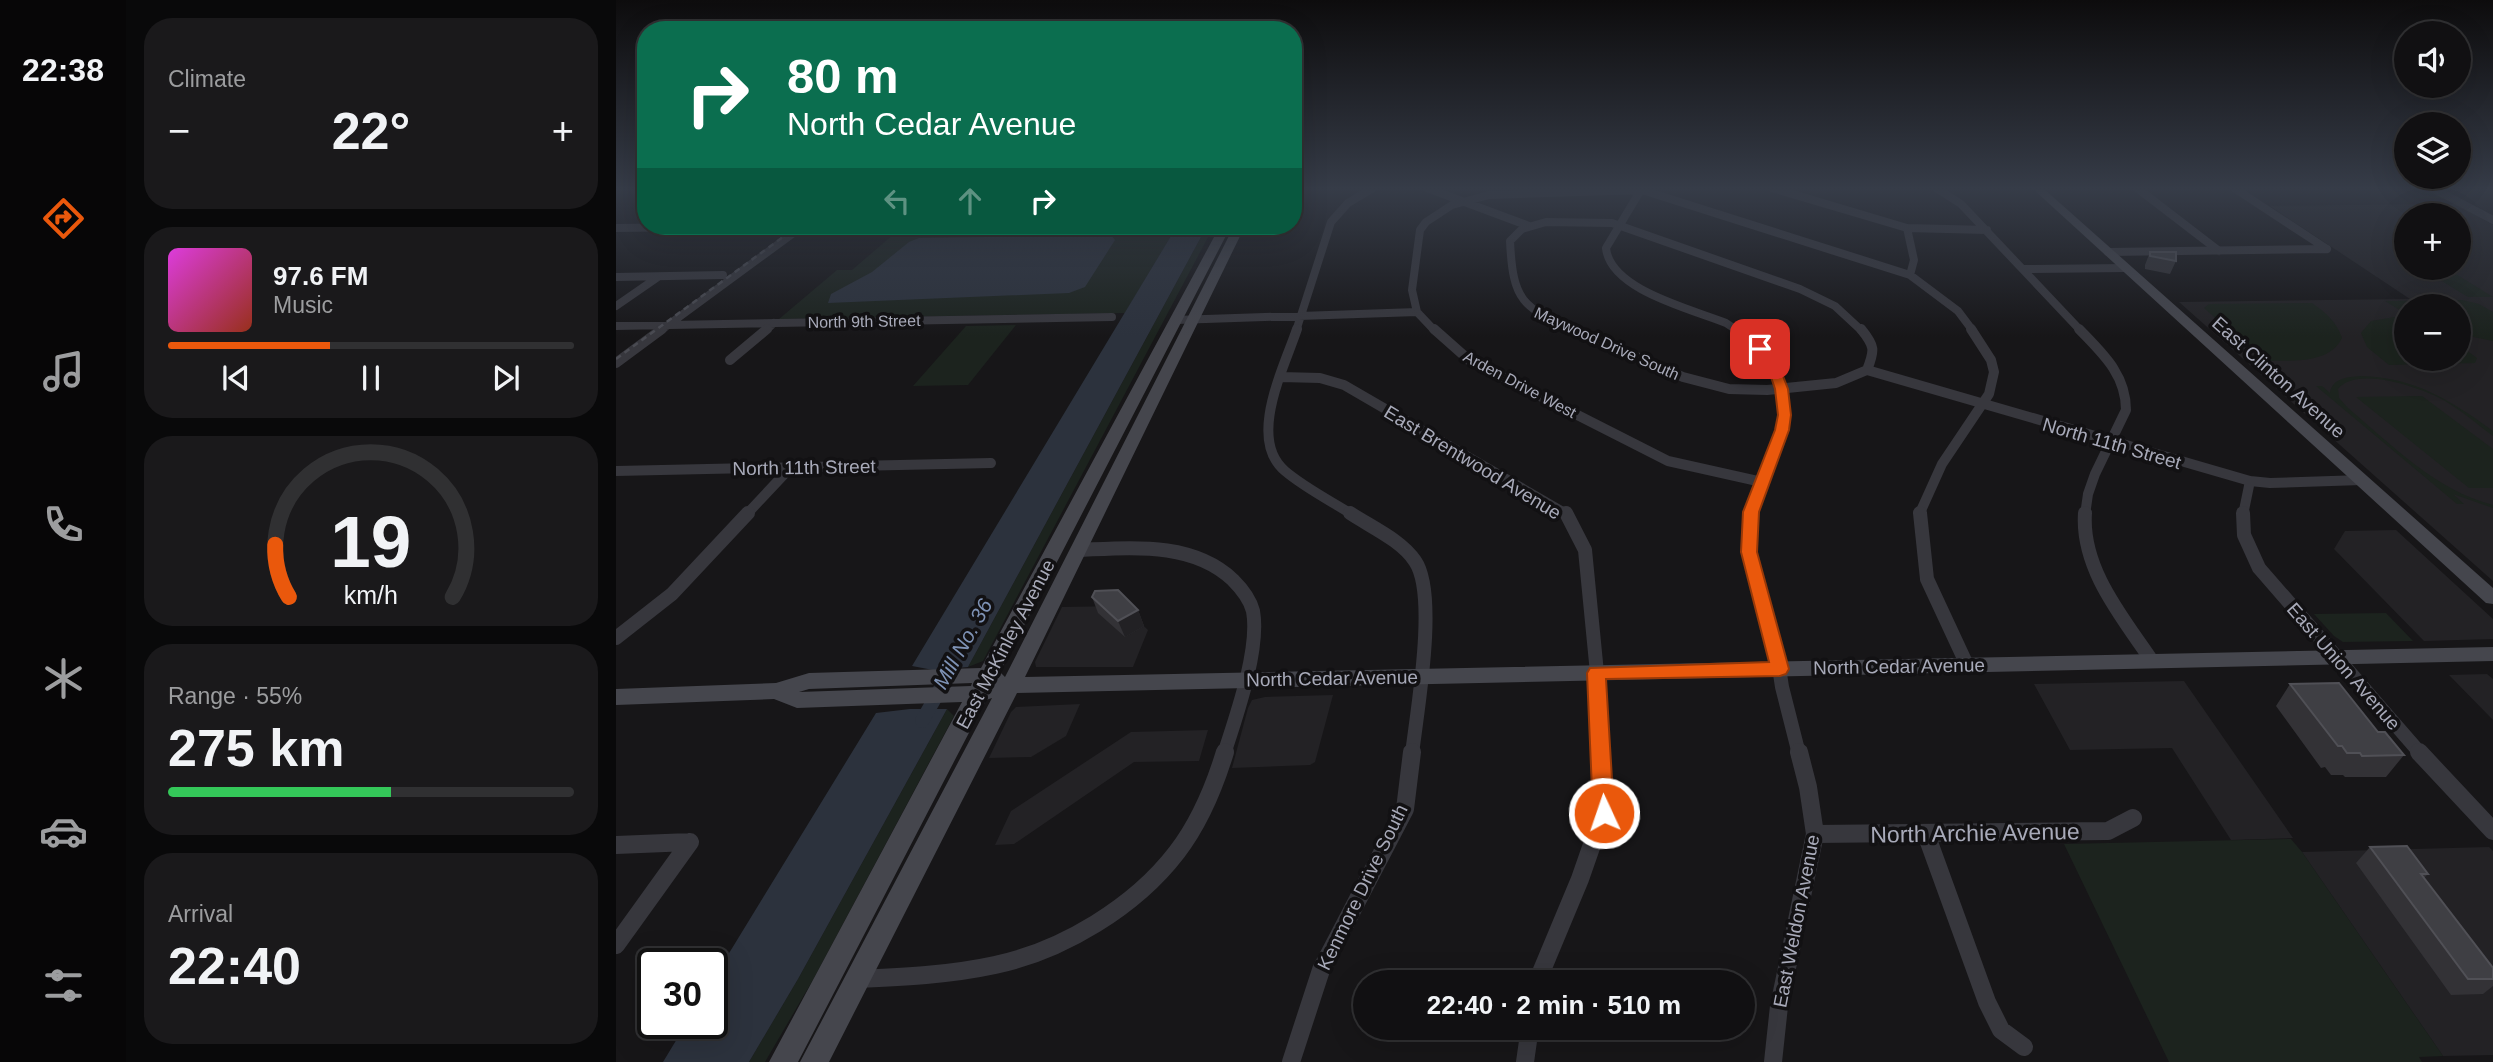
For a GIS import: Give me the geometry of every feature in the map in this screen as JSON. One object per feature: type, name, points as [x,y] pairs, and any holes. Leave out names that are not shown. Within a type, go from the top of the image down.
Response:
[{"type":"main road","name":"East McKinley Avenue","points":[[783,1062],[1219,238]]},
{"type":"main road","name":"East McKinley Avenue","points":[[814,1062],[857,979],[981,685],[1078,550],[1233,238]]},
{"type":"main road","name":"East Clinton Avenue","points":[[2092,238],[2493,598]]},
{"type":"main road","points":[[1096,515],[1088,512],[1100,484],[1102,461]]},
{"type":"main road","name":"North Cedar Avenue","points":[[616,697],[776,691],[809,681],[909,678],[981,685],[2493,654]]},
{"type":"main road","name":"North Cedar Avenue","points":[[776,691],[797,700],[897,697],[981,685]]},
{"type":"street","points":[[616,354],[775,238]]},
{"type":"street","points":[[616,363],[787,238]]},
{"type":"street","name":"Kenmore Drive South","points":[[1291,1062],[1321,970],[1405,809],[1421,676],[1426,596],[1423,574],[1414,559],[1402,548],[1284,470],[1276,461],[1265,438],[1267,422],[1326,238]]},
{"type":"street","points":[[1176,320],[1417,312],[1412,289],[1419,238]]},
{"type":"street","name":"Maywood Drive South","points":[[1513,238],[1510,241],[1511,280],[1518,296],[1533,310],[1697,382],[1741,390],[1782,389]]},
{"type":"street","name":"East Weldon Avenue","points":[[1612,238],[1606,248],[1610,266],[1617,274],[1650,293],[1739,330],[1760,349],[1775,371],[1782,389],[1782,430],[1751,512],[1749,552],[1808,787],[1815,834],[1779,1006],[1773,1062]]},
{"type":"street","points":[[1655,238],[1800,289],[1835,306],[1850,317],[1870,340],[1874,352],[1867,370],[1836,383],[1782,389]]},
{"type":"street","points":[[1793,238],[1910,275],[1958,311],[1991,360],[1993,383],[1982,405],[1942,464],[1919,516],[1927,579],[1967,665]]},
{"type":"street","points":[[1909,238],[1914,260],[1910,275]]},
{"type":"street","points":[[1994,238],[2108,360],[2120,378],[2126,396],[2126,410],[2088,493],[2085,515],[2087,539],[2104,588],[2152,661]]},
{"type":"street","points":[[2202,238],[2220,251]]},
{"type":"street","points":[[2108,252],[2327,249],[2310,238]]},
{"type":"street","points":[[2024,269],[2125,268]]},
{"type":"street","points":[[616,277],[723,275]]},
{"type":"street","points":[[616,306],[659,277]]},
{"type":"street","name":"Arden Drive West","points":[[1417,312],[1442,338],[1469,360],[1668,461],[1762,482]]},
{"type":"street","name":"North 9th Street","points":[[616,326],[1112,317]]},
{"type":"street","points":[[730,360],[775,323]]},
{"type":"street","name":"North 11th Street","points":[[1867,370],[2250,481],[2270,483],[2362,480]]},
{"type":"street","name":"East Brentwood Avenue","points":[[1282,377],[1320,378],[1344,385],[1567,514],[1585,550],[1597,673],[1604,813],[1542,970]]},
{"type":"street","name":"North 11th Street","points":[[616,471],[991,463]]},
{"type":"street","points":[[616,638],[672,594],[791,467]]},
{"type":"street","name":"East Union Avenue","points":[[2250,481],[2241,523],[2249,553],[2272,584],[2447,784],[2493,831]]},
{"type":"street","points":[[857,979],[971,972],[999,967],[1042,952],[1078,933],[1114,909],[1159,870],[1176,853],[1211,793],[1253,642],[1254,618],[1248,598],[1230,577],[1208,562],[1163,550],[1078,550]]},
{"type":"street","name":"North Archie Avenue","points":[[1815,834],[2108,831],[2133,818]]},
{"type":"street","points":[[1926,834],[1987,1002],[2001,1030],[2024,1047]]},
{"type":"street","points":[[616,845],[690,842]]},
{"type":"street","points":[[616,945],[690,842]]},
{"type":"street","points":[[1525,1062],[1528,1040]]},
{"type":"shaded area","points":[[890,238],[1170,238],[1125,313],[779,319],[837,270],[852,270]]},
{"type":"shaded area","points":[[1201,238],[1208,238],[983,661],[968,667]]},
{"type":"shaded area","points":[[2318,238],[2394,238],[2394,280],[2471,280],[2471,238],[2493,238],[2493,581],[2179,302],[2394,299],[2394,371],[2471,371],[2471,294],[2402,294]]},
{"type":"shaded area","points":[[2440,280],[2465,280],[2493,297],[2471,297],[2471,294],[2463,294]]},
{"type":"shaded area","points":[[2471,302],[2493,312],[2493,341],[2471,336]]},
{"type":"shaded area","points":[[2312,303],[2330,318],[2342,338],[2328,353],[2297,360],[2264,361],[2204,308],[2209,304]]},
{"type":"shaded area","points":[[2394,317],[2394,365],[2389,365],[2367,347],[2361,333],[2371,321]]},
{"type":"shaded area","points":[[1016,325],[968,385],[913,386],[966,326]]},
{"type":"shaded area","points":[[2471,354],[2477,358],[2475,363],[2471,363]]},
{"type":"shaded area","points":[[2361,376],[2380,377],[2415,386],[2447,401],[2463,410],[2493,431],[2493,436],[2445,401],[2406,385],[2360,379],[2347,382],[2338,389],[2339,398],[2348,408],[2415,465],[2452,489],[2493,505],[2493,508],[2453,494],[2464,504],[2457,504],[2316,386],[2322,386],[2330,393],[2337,381]]},
{"type":"shaded area","points":[[2422,396],[2493,449],[2493,488],[2469,488],[2356,397]]},
{"type":"shaded area","points":[[2396,530],[2493,619],[2493,639],[2424,641],[2334,549],[2345,531]]},
{"type":"shaded area","points":[[1123,606],[1148,630],[1133,667],[1036,667],[1035,662],[1062,607]]},
{"type":"shaded area","points":[[2386,613],[2413,641],[2343,642],[2314,614]]},
{"type":"shaded area","points":[[2487,674],[2493,679],[2493,720],[2449,675]]},
{"type":"shaded area","points":[[2184,681],[2293,838],[2231,840],[2172,748],[2070,750],[2034,684]]},
{"type":"shaded area","points":[[1333,695],[1315,762],[1310,765],[1232,768],[1252,700],[1265,697]]},
{"type":"shaded area","points":[[1080,704],[1066,736],[1031,757],[989,758],[1016,707]]},
{"type":"shaded area","points":[[947,709],[954,716],[814,978],[765,1062],[749,1062],[798,979]]},
{"type":"shaded area","points":[[1208,730],[1199,761],[1134,762],[1014,844],[995,845],[1011,811],[1131,732]]},
{"type":"shaded area","points":[[2291,839],[2443,1056],[2419,1057],[2422,1062],[2169,1062],[2064,844]]},
{"type":"shaded area","points":[[2489,847],[2493,851],[2493,1055],[2443,1056],[2302,852]]},
{"type":"water","points":[[919,238],[1113,238],[1115,240],[1085,287],[1069,293],[828,303],[831,294],[872,272],[909,242]]},
{"type":"water","points":[[1170,238],[1201,238],[968,667],[933,670],[912,666]]},
{"type":"water","points":[[947,709],[798,979],[749,1062],[663,1062],[677,1039],[728,1039],[728,955],[876,713]]},
{"type":"building","points":[[2150,252],[2176,252],[2176,261],[2150,256]]},
{"type":"building","points":[[1118,590],[1138,610],[1118,621],[1092,597],[1095,591]]},
{"type":"building","points":[[2339,683],[2378,732],[2385,732],[2404,755],[2362,756],[2360,753],[2347,753],[2342,746],[2338,746],[2290,684]]},
{"type":"building","points":[[2407,846],[2428,874],[2421,874],[2493,968],[2493,979],[2468,979],[2370,847]]},
{"type":"waterway","name":"Mill No. 36","points":[[922,721],[951,670]]},
{"type":"railway","points":[[616,359],[782,238]]},
{"type":"route","points":[[1604,813],[1597,673],[1780,669],[1749,552],[1751,512],[1782,430],[1784,415],[1782,389],[1775,371],[1760,349]]}]
